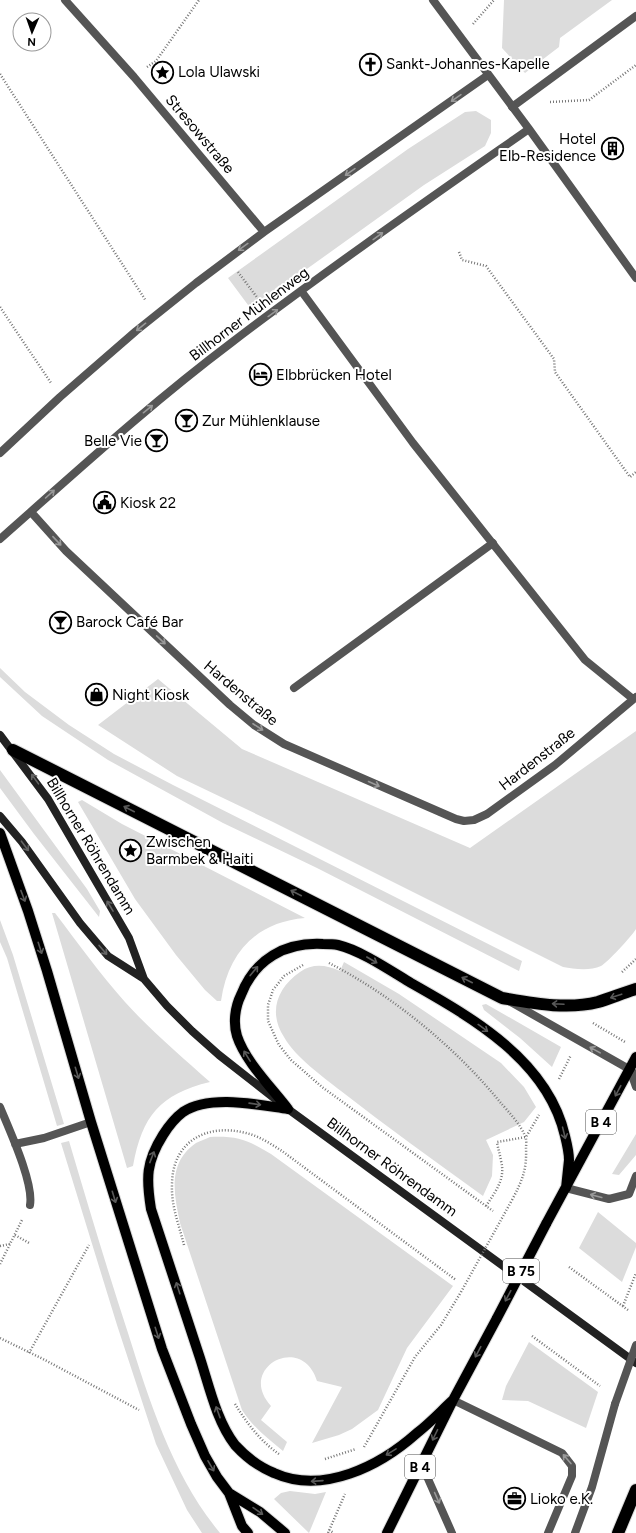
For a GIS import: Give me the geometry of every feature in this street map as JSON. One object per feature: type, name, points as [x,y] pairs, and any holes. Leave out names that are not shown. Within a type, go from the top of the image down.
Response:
[{"type":"highway","points":[[13,750],[502,998],[532,1003],[566,1005],[596,1002],[636,989]]},
{"type":"highway","points":[[618,1533],[636,1490]]},
{"type":"main road","points":[[0,833],[28,911],[47,971],[91,1122],[162,1349],[205,1456],[217,1477],[229,1493],[242,1526],[248,1533]]},
{"type":"main road","points":[[288,1109],[251,1062],[240,1043],[235,1022],[236,1006],[246,982],[256,968],[273,954],[292,947],[313,944],[338,945],[364,956],[453,1007],[487,1030],[520,1058],[540,1081],[557,1112],[567,1143],[569,1159],[566,1188]]},
{"type":"main road","name":"B 4","points":[[546,1224],[633,1072],[636,1057]]},
{"type":"main road","points":[[288,1109],[233,1101],[194,1107],[182,1113],[170,1125],[160,1140],[150,1160],[148,1176],[152,1209],[213,1398],[227,1432],[244,1454],[265,1470],[292,1480],[305,1482],[324,1480],[354,1471],[387,1455],[417,1434],[453,1400]]},
{"type":"main road","name":"B 75","points":[[497,1318],[546,1224]]},
{"type":"main road","name":"B 4","points":[[387,1533],[453,1400],[497,1318]]},
{"type":"main road","points":[[229,1493],[260,1512],[285,1533]]},
{"type":"street","name":"Stresowstraße","points":[[65,0],[134,77],[264,232]]},
{"type":"street","points":[[433,0],[529,129],[636,278]]},
{"type":"street","points":[[512,107],[636,16]]},
{"type":"street","points":[[0,453],[60,397],[156,316],[228,258],[488,75]]},
{"type":"street","name":"Billhorner Mühlenweg","points":[[0,539],[130,424],[231,343],[419,206],[529,129]]},
{"type":"street","name":"Hardenstraße","points":[[31,512],[66,551],[230,705],[254,725],[284,744],[456,819],[464,821],[474,820],[487,814],[555,766],[634,698],[585,660],[413,443],[302,292]]},
{"type":"street","points":[[294,688],[493,543]]},
{"type":"street","name":"Billhorner Röhrendamm","points":[[0,734],[48,799],[130,938],[144,979]]},
{"type":"street","name":"Billhorner Röhrendamm","points":[[0,816],[22,842],[80,923],[108,956],[144,979],[167,1006],[192,1031],[288,1109],[636,1363]]},
{"type":"street","points":[[502,998],[633,1072],[636,1087]]},
{"type":"street","points":[[0,1107],[15,1144],[29,1186],[31,1199],[30,1205]]},
{"type":"street","points":[[15,1144],[44,1138],[91,1122]]},
{"type":"street","points":[[566,1188],[609,1199],[629,1194],[636,1176]]},
{"type":"street","points":[[575,1533],[592,1487],[615,1404],[636,1345]]},
{"type":"street","points":[[453,1400],[562,1453],[572,1466],[572,1476],[548,1533]]},
{"type":"street","points":[[421,1463],[452,1533]]},
{"type":"path","points":[[134,77],[156,61],[199,0]]},
{"type":"path","points":[[460,38],[494,0]]},
{"type":"path","points":[[537,88],[548,103],[552,101],[589,100],[636,65]]},
{"type":"path","points":[[0,74],[156,316]]},
{"type":"path","points":[[459,252],[462,260],[486,266],[554,359],[555,372],[630,477],[636,472]]},
{"type":"path","points":[[228,258],[270,315]]},
{"type":"path","points":[[0,307],[60,397]]},
{"type":"path","points":[[326,961],[392,1000],[445,1045],[486,1084],[511,1114],[526,1137],[527,1159],[523,1178],[512,1200],[461,1292],[441,1325],[415,1357],[361,1454]]},
{"type":"path","points":[[304,965],[297,967],[284,976],[273,990],[268,1004],[268,1021],[279,1045],[291,1060],[322,1087],[493,1211]]},
{"type":"path","points":[[596,1002],[588,1020],[629,1044]]},
{"type":"path","points":[[486,1206],[496,1192],[501,1179],[502,1165],[497,1142],[526,1137],[550,1098],[578,1041]]},
{"type":"path","points":[[186,1251],[172,1198],[172,1177],[178,1158],[182,1150],[190,1141],[201,1134],[215,1131],[232,1131],[247,1133],[264,1140],[456,1280]]},
{"type":"path","points":[[0,1264],[30,1205]]},
{"type":"path","points":[[15,1235],[29,1243]]},
{"type":"path","points":[[0,1246],[10,1244]]},
{"type":"path","points":[[30,1353],[89,1245]]},
{"type":"path","points":[[569,1267],[628,1310]]},
{"type":"path","points":[[623,1306],[636,1273]]},
{"type":"path","points":[[532,1336],[600,1386]]},
{"type":"path","points":[[0,1338],[139,1410]]},
{"type":"path","points":[[233,1397],[242,1416],[258,1435],[285,1457]]},
{"type":"path","points":[[321,1460],[364,1447]]},
{"type":"path","points":[[334,1533],[328,1532],[345,1493]]},
{"type":"shaded area","points":[[504,0],[612,0],[560,38],[559,47],[525,73],[502,48]]},
{"type":"shaded area","points":[[476,111],[491,120],[491,133],[485,146],[424,185],[251,309],[228,278],[408,149],[465,112]]},
{"type":"shaded area","points":[[0,668],[25,692],[69,725],[114,754],[522,961],[519,971],[317,868],[223,823],[108,760],[42,716],[0,677]]},
{"type":"shaded area","points":[[158,679],[242,749],[470,848],[636,731],[636,929],[619,949],[601,966],[587,969],[563,967],[273,822],[177,776],[98,725]]},
{"type":"shaded area","points":[[0,770],[87,889],[100,911],[99,917],[0,788]]},
{"type":"shaded area","points":[[82,800],[122,824],[305,918],[272,926],[259,933],[247,943],[230,968],[221,1001],[217,1001],[205,990],[176,955],[135,899],[78,802]]},
{"type":"shaded area","points":[[52,913],[55,913],[89,958],[135,1013],[210,1082],[178,1093],[156,1110],[142,1133],[133,1166],[127,1168]]},
{"type":"shaded area","points":[[0,920],[13,955],[64,1124],[57,1126],[7,958],[0,942]]},
{"type":"shaded area","points":[[344,962],[399,994],[501,1063],[524,1087],[536,1107],[524,1122],[486,1140],[493,1155],[492,1176],[483,1196],[376,1118],[318,1073],[295,1052],[284,1037],[279,1028],[276,1010],[277,1001],[286,985],[300,972],[310,967],[325,966],[340,971]]},
{"type":"shaded area","points":[[486,1004],[561,1047],[552,1067],[520,1038],[484,1010],[482,1005]]},
{"type":"shaded area","points":[[636,1134],[636,1155],[619,1175],[612,1174]]},
{"type":"shaded area","points":[[210,1137],[236,1138],[249,1142],[271,1154],[453,1286],[407,1348],[378,1410],[352,1429],[339,1435],[312,1443],[342,1387],[317,1381],[309,1366],[299,1359],[287,1357],[275,1361],[266,1368],[261,1379],[262,1392],[271,1406],[261,1420],[287,1442],[283,1451],[256,1427],[242,1410],[180,1223],[176,1201],[175,1180],[180,1160],[196,1143]]},
{"type":"shaded area","points":[[69,1141],[90,1213],[154,1412],[176,1463],[189,1488],[203,1511],[220,1533],[202,1533],[187,1510],[156,1444],[117,1325],[61,1143]]},
{"type":"shaded area","points":[[598,1212],[636,1243],[636,1247],[622,1282],[579,1248]]},
{"type":"shaded area","points":[[529,1342],[598,1392],[586,1428],[528,1401],[502,1400],[506,1386]]},
{"type":"shaded area","points":[[290,1491],[315,1494],[326,1492],[309,1533],[274,1499],[281,1493]]},
{"type":"place","name":"Sankt-Johannes-Kapelle","points":[[370,64]]},
{"type":"place","name":"Lola Ulawski","points":[[162,72]]},
{"type":"place","name":"Hotel Elb-Residence","points":[[612,148]]},
{"type":"place","name":"Elbbrücken Hotel","points":[[260,375]]},
{"type":"place","name":"Zur Mühlenklause","points":[[186,421]]},
{"type":"place","name":"Belle Vie","points":[[157,441]]},
{"type":"place","name":"Kiosk 22","points":[[104,503]]},
{"type":"place","name":"Barock Café Bar","points":[[60,622]]},
{"type":"place","name":"Night Kiosk","points":[[96,695]]},
{"type":"place","name":"Zwischen Barmbek & Haiti","points":[[130,851]]},
{"type":"place","name":"Lioko e.K.","points":[[514,1499]]}]
